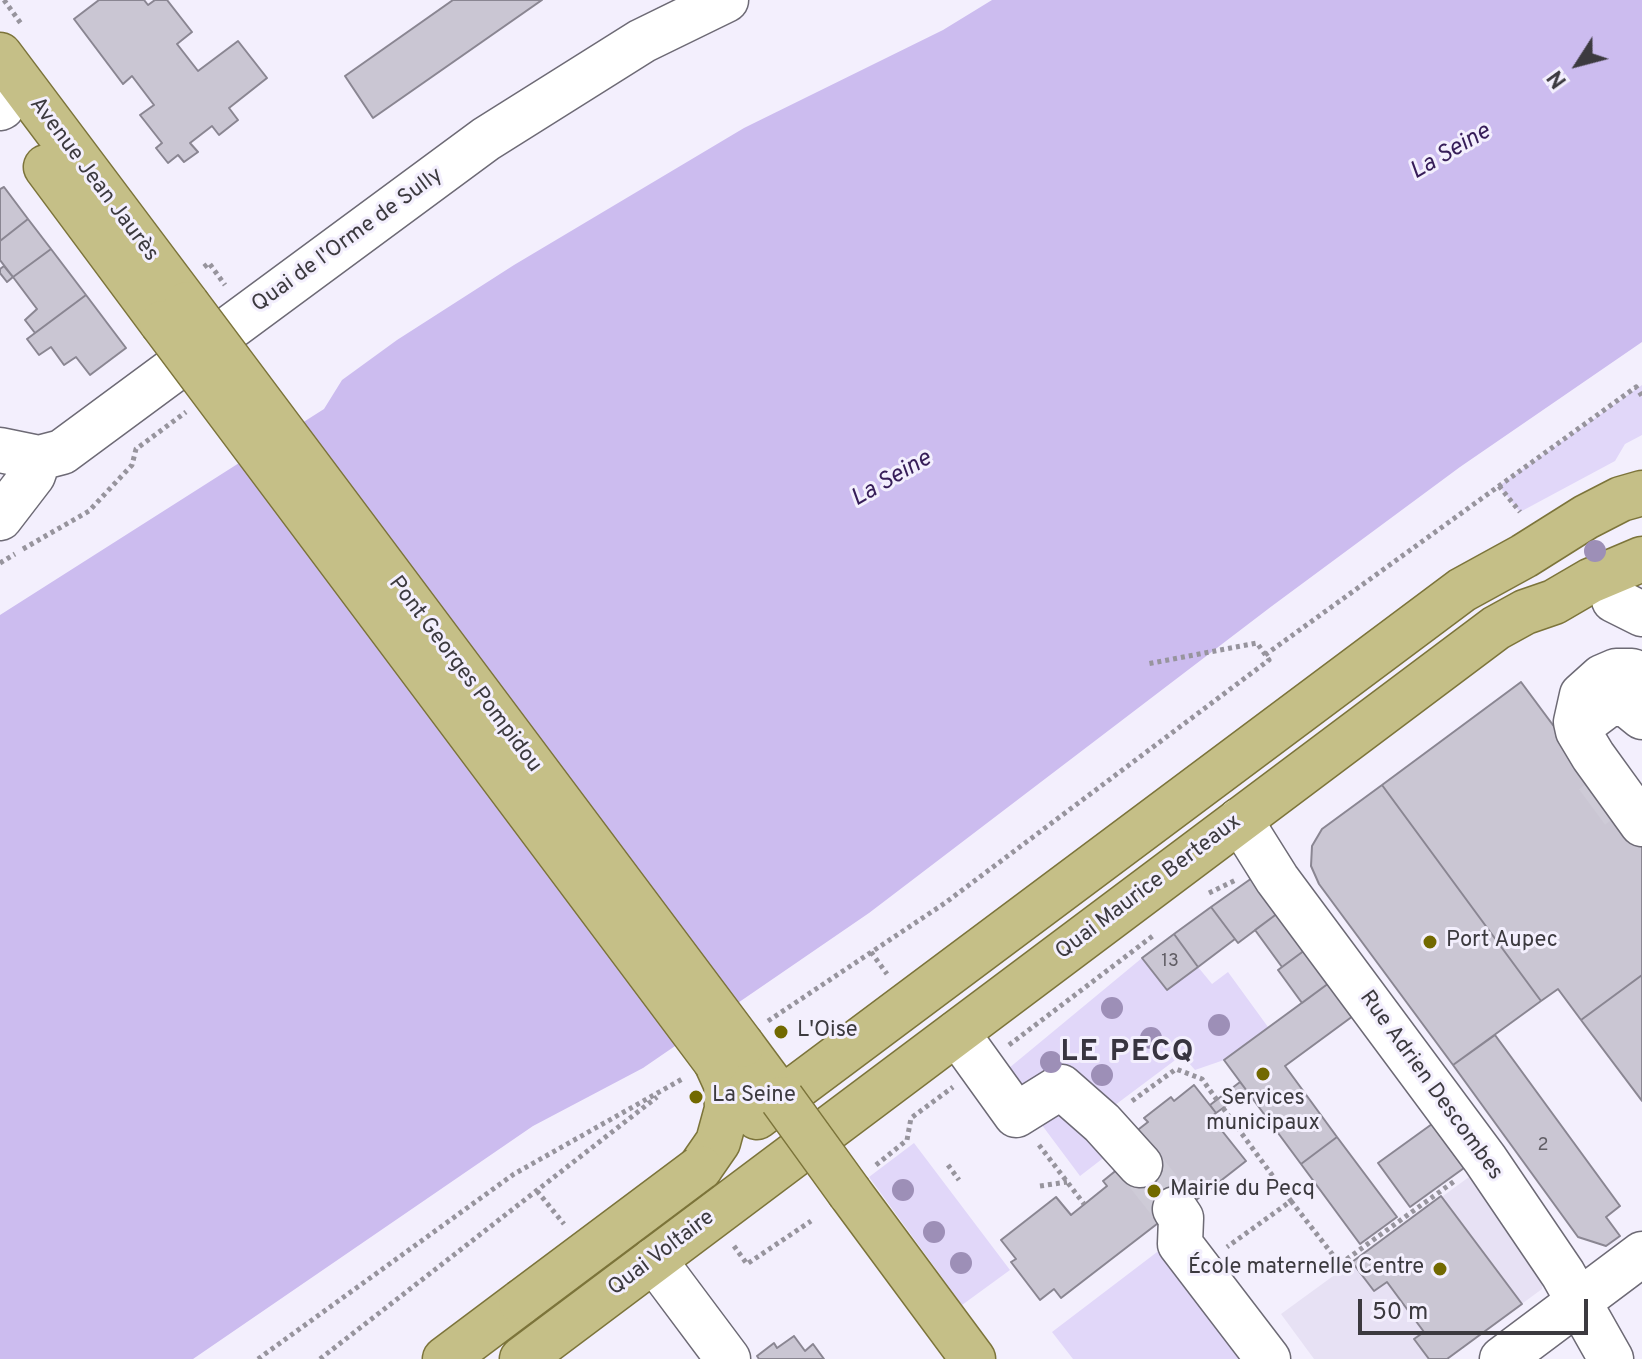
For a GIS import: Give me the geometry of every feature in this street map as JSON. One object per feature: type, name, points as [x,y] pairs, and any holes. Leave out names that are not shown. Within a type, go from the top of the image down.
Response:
[{"type":"main road","name":"Avenue Jean Jaurès","points":[[14,43],[174,314]]},
{"type":"main road","name":"Avenue Jean Jaurès","points":[[1,106],[174,314]]},
{"type":"main road","name":"Pont Georges Pompidou","points":[[174,314],[770,1108]]},
{"type":"main road","points":[[770,1108],[1462,590],[1543,514],[1642,466]]},
{"type":"main road","points":[[1462,590],[1586,517],[1621,499],[1642,493]]},
{"type":"main road","points":[[1554,602],[1590,581],[1642,559]]},
{"type":"main road","points":[[1554,602],[1633,602]]},
{"type":"main road","name":"Quai Maurice Berteaux","points":[[792,1150],[969,1049],[1240,820],[1496,628],[1525,612],[1554,602]]},
{"type":"main road","points":[[700,1168],[718,1142],[725,1119],[727,1052]]},
{"type":"main road","points":[[770,1108],[792,1150],[840,1198],[943,1359]]},
{"type":"main road","points":[[770,1108],[973,1359]]},
{"type":"main road","points":[[445,1359],[700,1168],[747,1151],[792,1150]]},
{"type":"main road","name":"Quai Voltaire","points":[[522,1359],[654,1260],[792,1150]]},
{"type":"street","name":"Quai de l'Orme de Sully","points":[[1,517],[33,475],[20,454],[62,452],[84,438],[486,139],[642,41],[679,10],[726,0]]},
{"type":"street","points":[[1642,675],[1632,671],[1616,671],[1590,685],[1578,704],[1578,731],[1642,824]]},
{"type":"street","points":[[1578,731],[1609,704],[1626,704],[1642,717]]},
{"type":"street","name":"Rue Adrien Descombes","points":[[1240,820],[1267,862],[1485,1159],[1578,1299],[1611,1359]]},
{"type":"street","points":[[969,1049],[1016,1115],[1061,1087],[1102,1123],[1140,1165]]},
{"type":"street","points":[[1175,1209],[1181,1218],[1180,1244],[1268,1359]]},
{"type":"street","points":[[1502,1359],[1642,1254]]},
{"type":"street","points":[[654,1260],[728,1359]]},
{"type":"path","points":[[4,0],[14,43]]},
{"type":"path","points":[[1265,655],[1636,387],[1642,396]]},
{"type":"path","points":[[0,563],[89,511],[132,465],[136,449],[181,416]]},
{"type":"path","points":[[1499,486],[1520,512]]},
{"type":"path","points":[[258,1359],[514,1174],[727,1052],[945,903],[1269,660],[1257,643],[1147,664]]},
{"type":"path","points":[[1198,902],[1267,862]]},
{"type":"path","points":[[747,1264],[840,1198],[907,1140],[911,1118],[969,1049],[1160,931]]},
{"type":"path","points":[[871,952],[892,981]]},
{"type":"path","points":[[1102,1123],[1176,1069],[1202,1079],[1217,1100]]},
{"type":"path","points":[[320,1359],[668,1088]]},
{"type":"path","points":[[1223,1108],[1340,1264],[1455,1181]]},
{"type":"path","points":[[1041,1148],[1084,1204]]},
{"type":"path","points":[[948,1165],[959,1180]]},
{"type":"path","points":[[1040,1186],[1067,1182]]},
{"type":"path","points":[[537,1191],[565,1225]]},
{"type":"path","points":[[1198,1268],[1291,1201]]},
{"type":"shaded area","points":[[1642,385],[1642,435],[1625,444],[1615,461],[1520,512],[1499,486]]},
{"type":"shaded area","points":[[1142,958],[1167,990],[1198,967],[1212,984],[1228,972],[1268,1027],[1224,1060],[1195,1070],[1182,1055],[1091,1123],[1115,1149],[1080,1176],[1003,1073]]},
{"type":"shaded area","points":[[914,1143],[1010,1270],[962,1305],[869,1177]]},
{"type":"shaded area","name":"École maternelle Centre","points":[[1469,1177],[1543,1277],[1542,1289],[1447,1359],[1314,1359],[1281,1314]]},
{"type":"shaded area","points":[[1165,1246],[1252,1359],[1073,1359],[1052,1332]]},
{"type":"water","name":"La Seine","points":[[992,0],[1642,0],[1642,342],[1460,467],[869,913],[643,1068],[533,1126],[193,1359],[0,1359],[0,615],[324,409],[342,380],[397,340],[514,265],[744,128],[943,30]]},
{"type":"building","points":[[99,0],[144,0],[148,5],[155,0],[167,0],[192,32],[177,44],[198,71],[238,41],[267,78],[229,108],[238,120],[219,135],[212,126],[190,143],[198,152],[184,162],[178,155],[168,163],[156,148],[162,143],[140,115],[154,105],[132,76],[123,84],[74,19]]},
{"type":"building","points":[[453,0],[542,0],[373,118],[345,76]]},
{"type":"building","points":[[4,187],[28,219],[0,241],[0,189]]},
{"type":"building","points":[[28,219],[51,249],[13,277],[0,260],[0,241]]},
{"type":"building","points":[[51,249],[86,295],[35,333],[25,320],[37,309],[13,277]]},
{"type":"building","points":[[4,266],[13,277],[7,282],[0,273]]},
{"type":"building","points":[[86,295],[126,348],[90,375],[76,357],[64,365],[51,347],[39,355],[27,339]]},
{"type":"building","points":[[1521,682],[1642,845],[1642,975],[1581,1020],[1558,989],[1541,1001],[1382,785]]},
{"type":"building","name":"Port Aupec","points":[[1382,785],[1541,1001],[1453,1065],[1319,884],[1311,866],[1312,846],[1322,829]]},
{"type":"building","points":[[1252,878],[1278,913],[1238,943],[1211,907]]},
{"type":"building","points":[[1211,907],[1235,939],[1198,967],[1174,934]]},
{"type":"building","points":[[1278,913],[1305,950],[1282,967],[1255,930]]},
{"type":"building","points":[[1174,934],[1198,967],[1167,990],[1142,958]]},
{"type":"building","points":[[1305,950],[1329,983],[1302,1003],[1278,970]]},
{"type":"building","points":[[1642,975],[1642,1101],[1581,1020]]},
{"type":"building","name":"Services municipaux","points":[[1329,983],[1353,1016],[1285,1066],[1337,1137],[1301,1164],[1224,1060]]},
{"type":"building","points":[[1495,1035],[1620,1206],[1606,1217],[1620,1236],[1606,1246],[1578,1237],[1453,1065]]},
{"type":"building","points":[[1240,1082],[1247,1091],[1216,1113],[1210,1105]]},
{"type":"building","name":"Mairie du Pecq","points":[[1194,1085],[1216,1113],[1211,1117],[1246,1161],[1191,1204],[1188,1200],[1061,1298],[1054,1289],[1040,1300],[1011,1262],[1016,1259],[1001,1240],[1056,1197],[1071,1215],[1107,1186],[1103,1181],[1124,1164],[1130,1136],[1148,1122],[1144,1118],[1171,1097],[1174,1101]]},
{"type":"building","points":[[1432,1124],[1464,1168],[1410,1207],[1378,1163]]},
{"type":"building","points":[[1337,1137],[1397,1217],[1360,1244],[1301,1164]]},
{"type":"building","name":"École maternelle Centre","points":[[1441,1196],[1522,1304],[1447,1359],[1429,1359],[1414,1339],[1424,1332],[1387,1282],[1374,1291],[1352,1262]]},
{"type":"building","points":[[794,1336],[805,1351],[813,1344],[824,1359],[759,1359],[757,1356],[774,1343],[777,1348]]},
{"type":"tunnel","points":[[1592,807],[1642,770]]},
{"type":"tunnel","points":[[1140,1165],[1175,1209]]},
{"type":"place","name":"Port Aupec","points":[[1430,942]]},
{"type":"place","name":"L'Oise","points":[[781,1032]]},
{"type":"place","name":"Services municipaux","points":[[1263,1074]]},
{"type":"place","name":"La Seine","points":[[696,1097]]},
{"type":"place","name":"Mairie du Pecq","points":[[1154,1191]]},
{"type":"place","name":"École maternelle Centre","points":[[1440,1269]]},
{"type":"district","name":"LE PECQ","points":[[1128,1054]]}]
